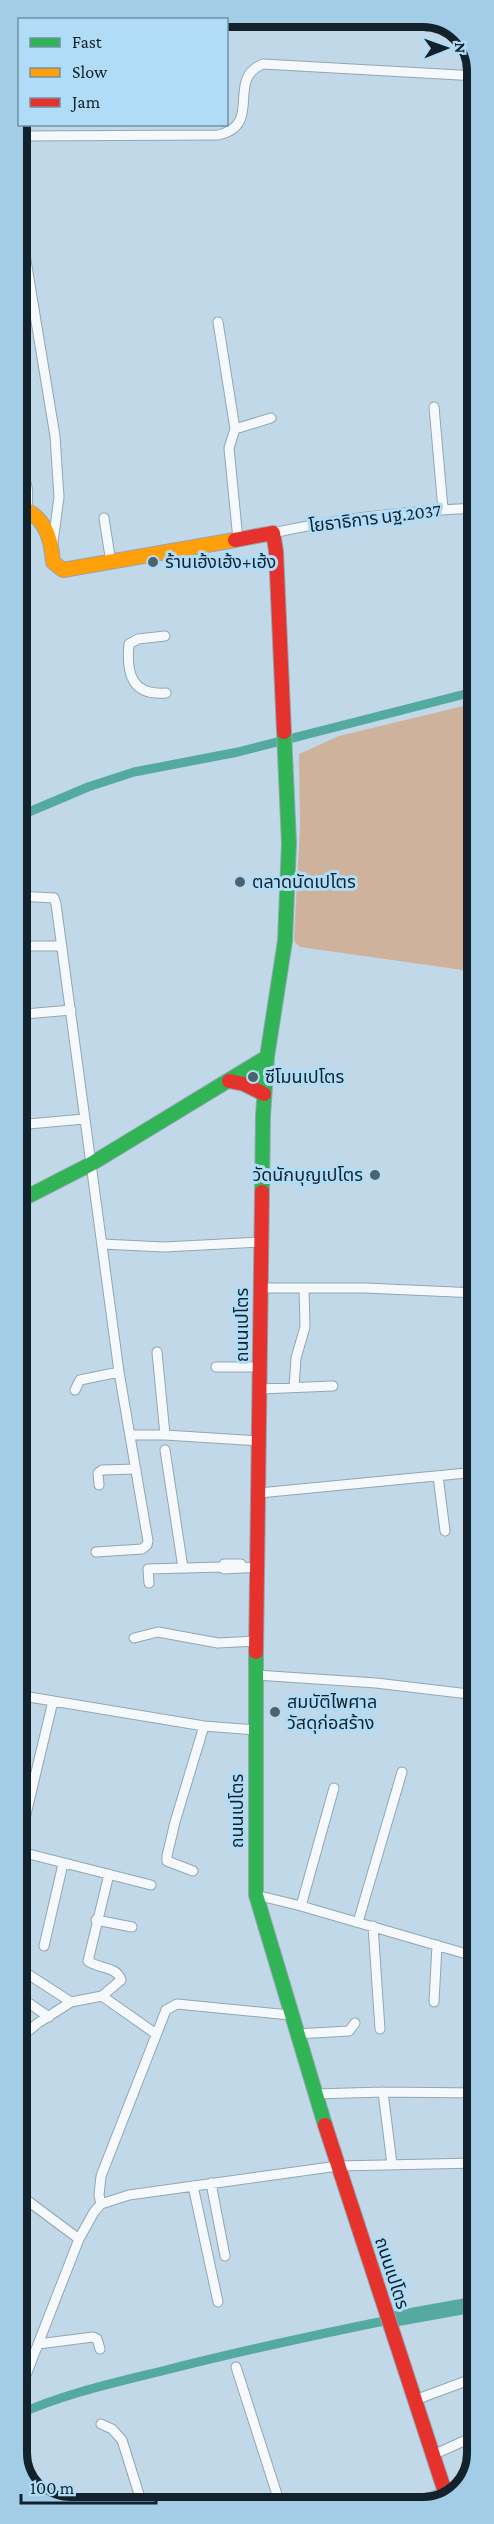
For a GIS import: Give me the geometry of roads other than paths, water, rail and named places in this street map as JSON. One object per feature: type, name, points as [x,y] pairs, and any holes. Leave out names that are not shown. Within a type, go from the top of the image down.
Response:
[{"type":"street","points":[[27,136],[218,135],[231,132],[238,127],[242,117],[245,82],[256,67],[263,64],[467,75]]},
{"type":"street","points":[[27,271],[55,436],[59,497],[52,548],[53,562],[63,570],[273,533]]},
{"type":"street","points":[[218,322],[235,429],[229,448],[238,540]]},
{"type":"street","points":[[434,407],[443,509]]},
{"type":"street","points":[[235,429],[271,418]]},
{"type":"street","name":"โยธาธิการ นฐ.2037","points":[[273,533],[311,525],[467,508]]},
{"type":"street","points":[[27,509],[37,514],[43,521],[52,548]]},
{"type":"street","points":[[104,518],[111,563]]},
{"type":"street","name":"ถนนเปโตร","points":[[273,533],[276,551],[289,843],[285,941],[267,1057],[264,1094],[256,1641],[256,1895],[296,2034],[445,2491]]},
{"type":"street","points":[[165,636],[133,641],[129,644],[128,651],[131,679],[135,685],[152,694],[166,693]]},
{"type":"street","points":[[27,895],[54,898],[119,1372],[147,1545],[142,1549],[96,1552]]},
{"type":"street","points":[[27,946],[62,946]]},
{"type":"street","points":[[27,1014],[71,1010]]},
{"type":"street","points":[[27,1197],[91,1164],[267,1057]]},
{"type":"street","points":[[229,1081],[244,1084],[264,1094]]},
{"type":"street","points":[[27,1124],[84,1119]]},
{"type":"street","points":[[102,1244],[164,1247],[261,1242]]},
{"type":"street","points":[[261,1288],[365,1288],[467,1293]]},
{"type":"street","points":[[294,1387],[296,1358],[305,1327],[304,1288]]},
{"type":"street","points":[[157,1352],[165,1435]]},
{"type":"street","points":[[216,1367],[260,1367]]},
{"type":"street","points":[[75,1390],[80,1380],[119,1372]]},
{"type":"street","points":[[260,1389],[333,1386]]},
{"type":"street","points":[[131,1435],[165,1435],[260,1442]]},
{"type":"street","points":[[165,1450],[183,1568]]},
{"type":"street","points":[[99,1485],[98,1473],[102,1470],[136,1469]]},
{"type":"street","points":[[259,1493],[467,1473]]},
{"type":"street","points":[[438,1476],[445,1531]]},
{"type":"street","points":[[149,1583],[148,1569],[258,1567]]},
{"type":"street","points":[[134,1638],[158,1632],[218,1643],[256,1641]]},
{"type":"street","points":[[256,1675],[376,1683],[467,1694]]},
{"type":"street","points":[[27,1697],[204,1726],[256,1730]]},
{"type":"street","points":[[27,1809],[53,1701]]},
{"type":"street","points":[[193,1871],[171,1864],[167,1861],[167,1856],[204,1726]]},
{"type":"street","points":[[358,1922],[402,1772]]},
{"type":"street","points":[[302,1906],[334,1788]]},
{"type":"street","points":[[27,1854],[151,1885]]},
{"type":"street","points":[[44,1946],[63,1864]]},
{"type":"street","points":[[27,2033],[71,2002],[102,1996],[121,1980],[114,1970],[88,1961],[96,1920],[109,1874]]},
{"type":"street","points":[[256,1895],[467,1954]]},
{"type":"street","points":[[96,1920],[132,1928]]},
{"type":"street","points":[[373,1926],[380,2029]]},
{"type":"street","points":[[434,2002],[437,1945]]},
{"type":"street","points":[[27,1973],[71,2002]]},
{"type":"street","points":[[102,1996],[156,2034]]},
{"type":"street","points":[[27,2002],[48,2017]]},
{"type":"street","points":[[101,2204],[99,2195],[101,2176],[166,2010],[177,2004],[290,2015]]},
{"type":"street","points":[[296,2034],[350,2031],[356,2023]]},
{"type":"street","points":[[383,2092],[392,2164]]},
{"type":"street","points":[[315,2094],[467,2093]]},
{"type":"street","points":[[27,2372],[80,2239],[101,2204],[113,2198],[338,2166],[467,2163]]},
{"type":"street","points":[[211,2184],[225,2256]]},
{"type":"street","points":[[193,2186],[218,2302]]},
{"type":"street","points":[[27,2200],[80,2239]]},
{"type":"street","points":[[38,2344],[93,2337],[97,2339],[100,2349]]},
{"type":"street","points":[[236,2367],[278,2497]]},
{"type":"street","points":[[415,2400],[467,2381]]},
{"type":"street","points":[[100,2424],[112,2429],[122,2440],[139,2497]]},
{"type":"street","points":[[433,2455],[467,2440]]},
{"type":"waterway","points":[[27,813],[88,787],[134,772],[238,752],[467,694]]},
{"type":"waterway","points":[[399,2318],[467,2306]]},
{"type":"waterway","points":[[27,2411],[70,2395],[107,2385],[251,2350],[399,2318]]},
{"type":"place","name":"ร้านเฮ้งเฮ้ง+เฮ้ง","points":[[153,562]]},
{"type":"place","name":"ตลาดนัดเปโตร","points":[[240,882]]},
{"type":"place","name":"ซีโมนเปโตร","points":[[253,1077]]},
{"type":"place","name":"วัดนักบุญเปโตร","points":[[375,1175]]},
{"type":"place","name":"สมบัติไพศาล วัสดุก่อสร้าง","points":[[275,1712]]}]
